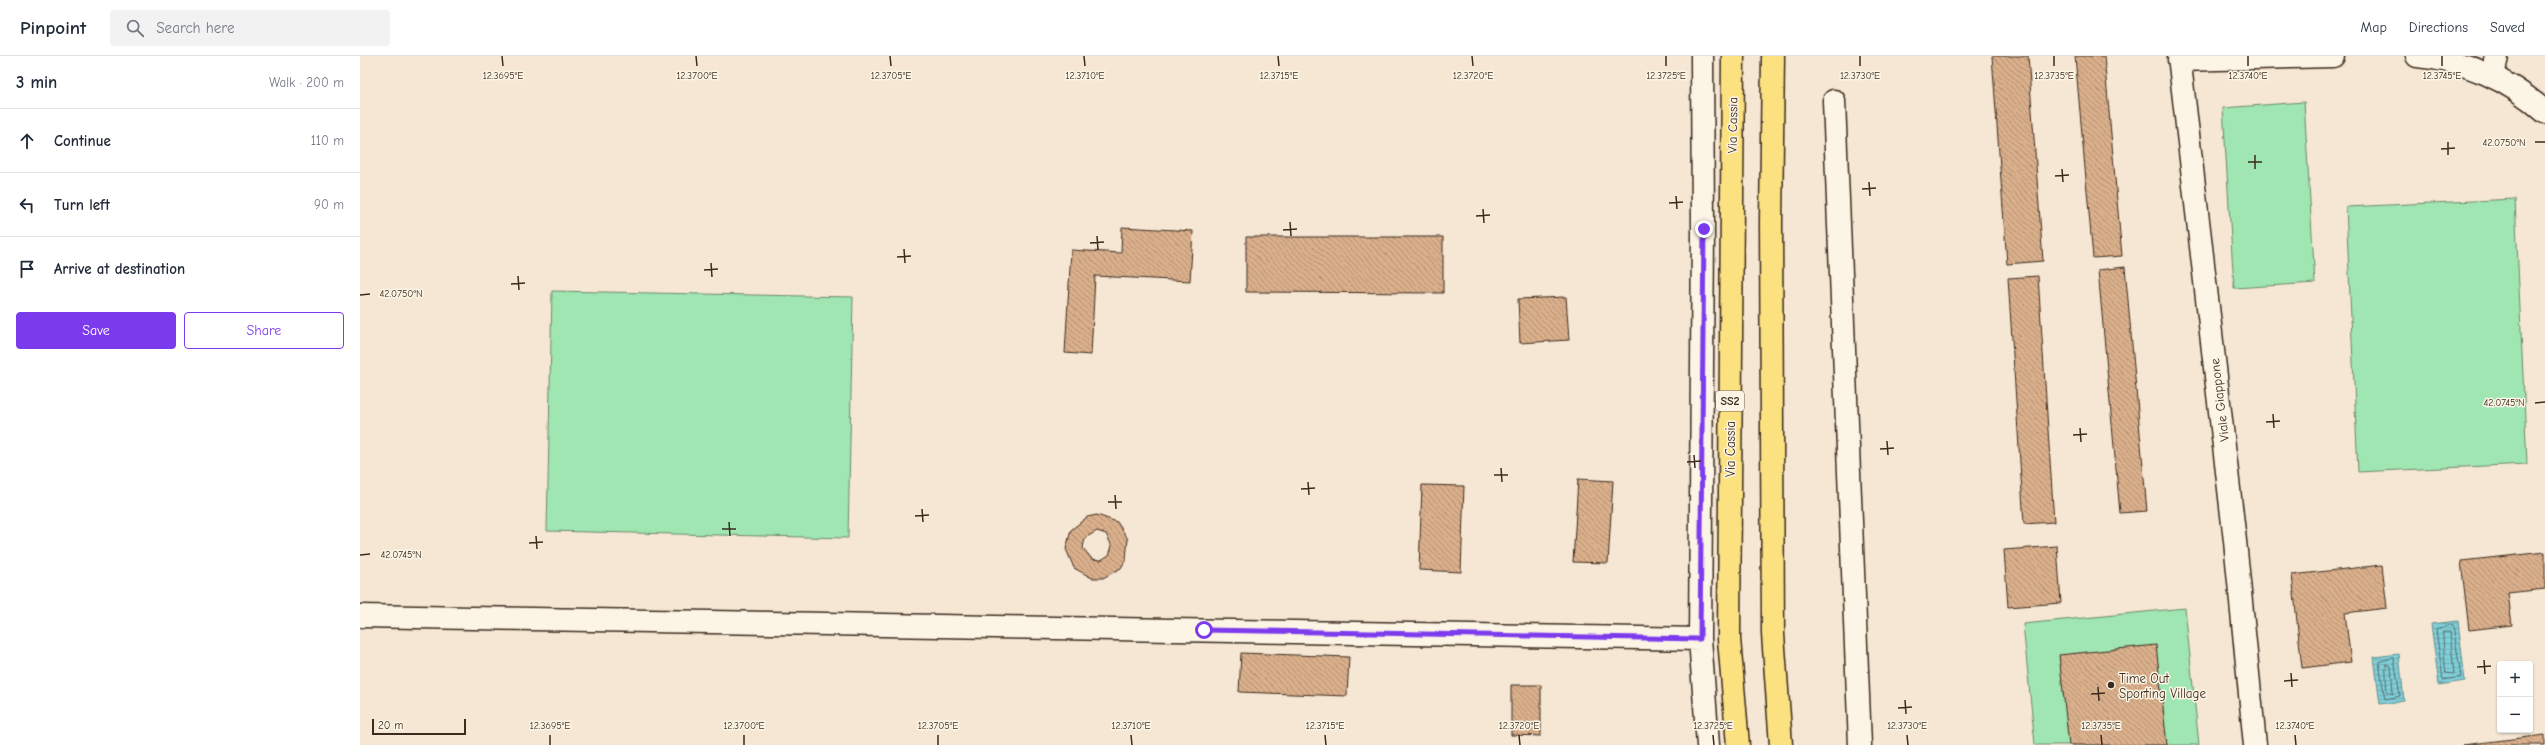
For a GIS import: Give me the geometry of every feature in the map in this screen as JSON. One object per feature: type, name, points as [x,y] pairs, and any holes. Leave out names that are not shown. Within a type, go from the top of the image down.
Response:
[{"type":"highway","name":"Via Cassia","points":[[1733,56],[1729,639],[1738,745]]},
{"type":"highway","points":[[1773,56],[1771,231],[1773,634],[1781,745]]},
{"type":"street","points":[[1702,56],[1704,229],[1700,639],[1708,745]]},
{"type":"street","points":[[2179,58],[2332,56]]},
{"type":"street","points":[[2417,56],[2446,61],[2495,66],[2509,84],[2545,112]]},
{"type":"street","name":"Viale Giappone","points":[[2179,58],[2235,541],[2255,745]]},
{"type":"street","points":[[1834,101],[1860,745]]},
{"type":"street","points":[[360,616],[1700,639]]},
{"type":"green space","points":[[2304,102],[2315,283],[2234,288],[2223,108]]},
{"type":"green space","points":[[2515,199],[2527,464],[2358,472],[2346,207]]},
{"type":"green space","points":[[552,291],[853,297],[848,538],[547,531]]},
{"type":"green space","name":"Time Out Sporting Village","points":[[2185,608],[2199,745],[2035,745],[2023,624]]},
{"type":"water","points":[[2458,621],[2465,681],[2439,685],[2431,624]]},
{"type":"water","points":[[2399,654],[2404,701],[2380,704],[2374,657]]},
{"type":"building","points":[[1992,56],[2028,56],[2043,261],[2007,264]]},
{"type":"building","points":[[2075,56],[2104,56],[2122,256],[2093,258]]},
{"type":"building","points":[[1122,227],[1193,231],[1190,281],[1095,276],[1091,355],[1065,353],[1071,250],[1121,253]]},
{"type":"building","points":[[1246,237],[1443,237],[1443,293],[1246,292]]},
{"type":"building","points":[[2125,267],[2147,511],[2120,513],[2098,270]]},
{"type":"building","points":[[2038,276],[2054,522],[2024,524],[2008,278]]},
{"type":"building","points":[[1566,297],[1569,340],[1520,343],[1518,299]]},
{"type":"building","points":[[1578,479],[1613,481],[1608,563],[1573,562]]},
{"type":"building","points":[[1422,485],[1464,486],[1461,572],[1419,570]]},
{"type":"building","points":[[1097,515],[1117,522],[1128,539],[1126,559],[1121,568],[1103,578],[1092,578],[1074,568],[1066,549],[1071,530],[1087,517]],"holes":[[[1097,531],[1106,534],[1112,546],[1109,555],[1101,560],[1092,559],[1083,548],[1085,538]]]},
{"type":"building","points":[[2057,546],[2061,603],[2008,607],[2004,550]]},
{"type":"building","points":[[2545,552],[2545,589],[2508,593],[2512,625],[2469,630],[2461,561]]},
{"type":"building","points":[[2382,565],[2387,608],[2345,613],[2351,662],[2302,668],[2292,575]]},
{"type":"building","points":[[2156,645],[2167,745],[2069,745],[2059,655]]},
{"type":"building","points":[[1241,653],[1349,657],[1347,696],[1239,692]]},
{"type":"building","points":[[1511,685],[1541,685],[1541,736],[1511,735]]},
{"type":"building","points":[[2545,735],[2545,745],[2463,745]]},
{"type":"place","name":"Time Out Sporting Village","points":[[2111,685]]},
{"type":"route","points":[[1204,630],[1700,639],[1704,229]]}]
